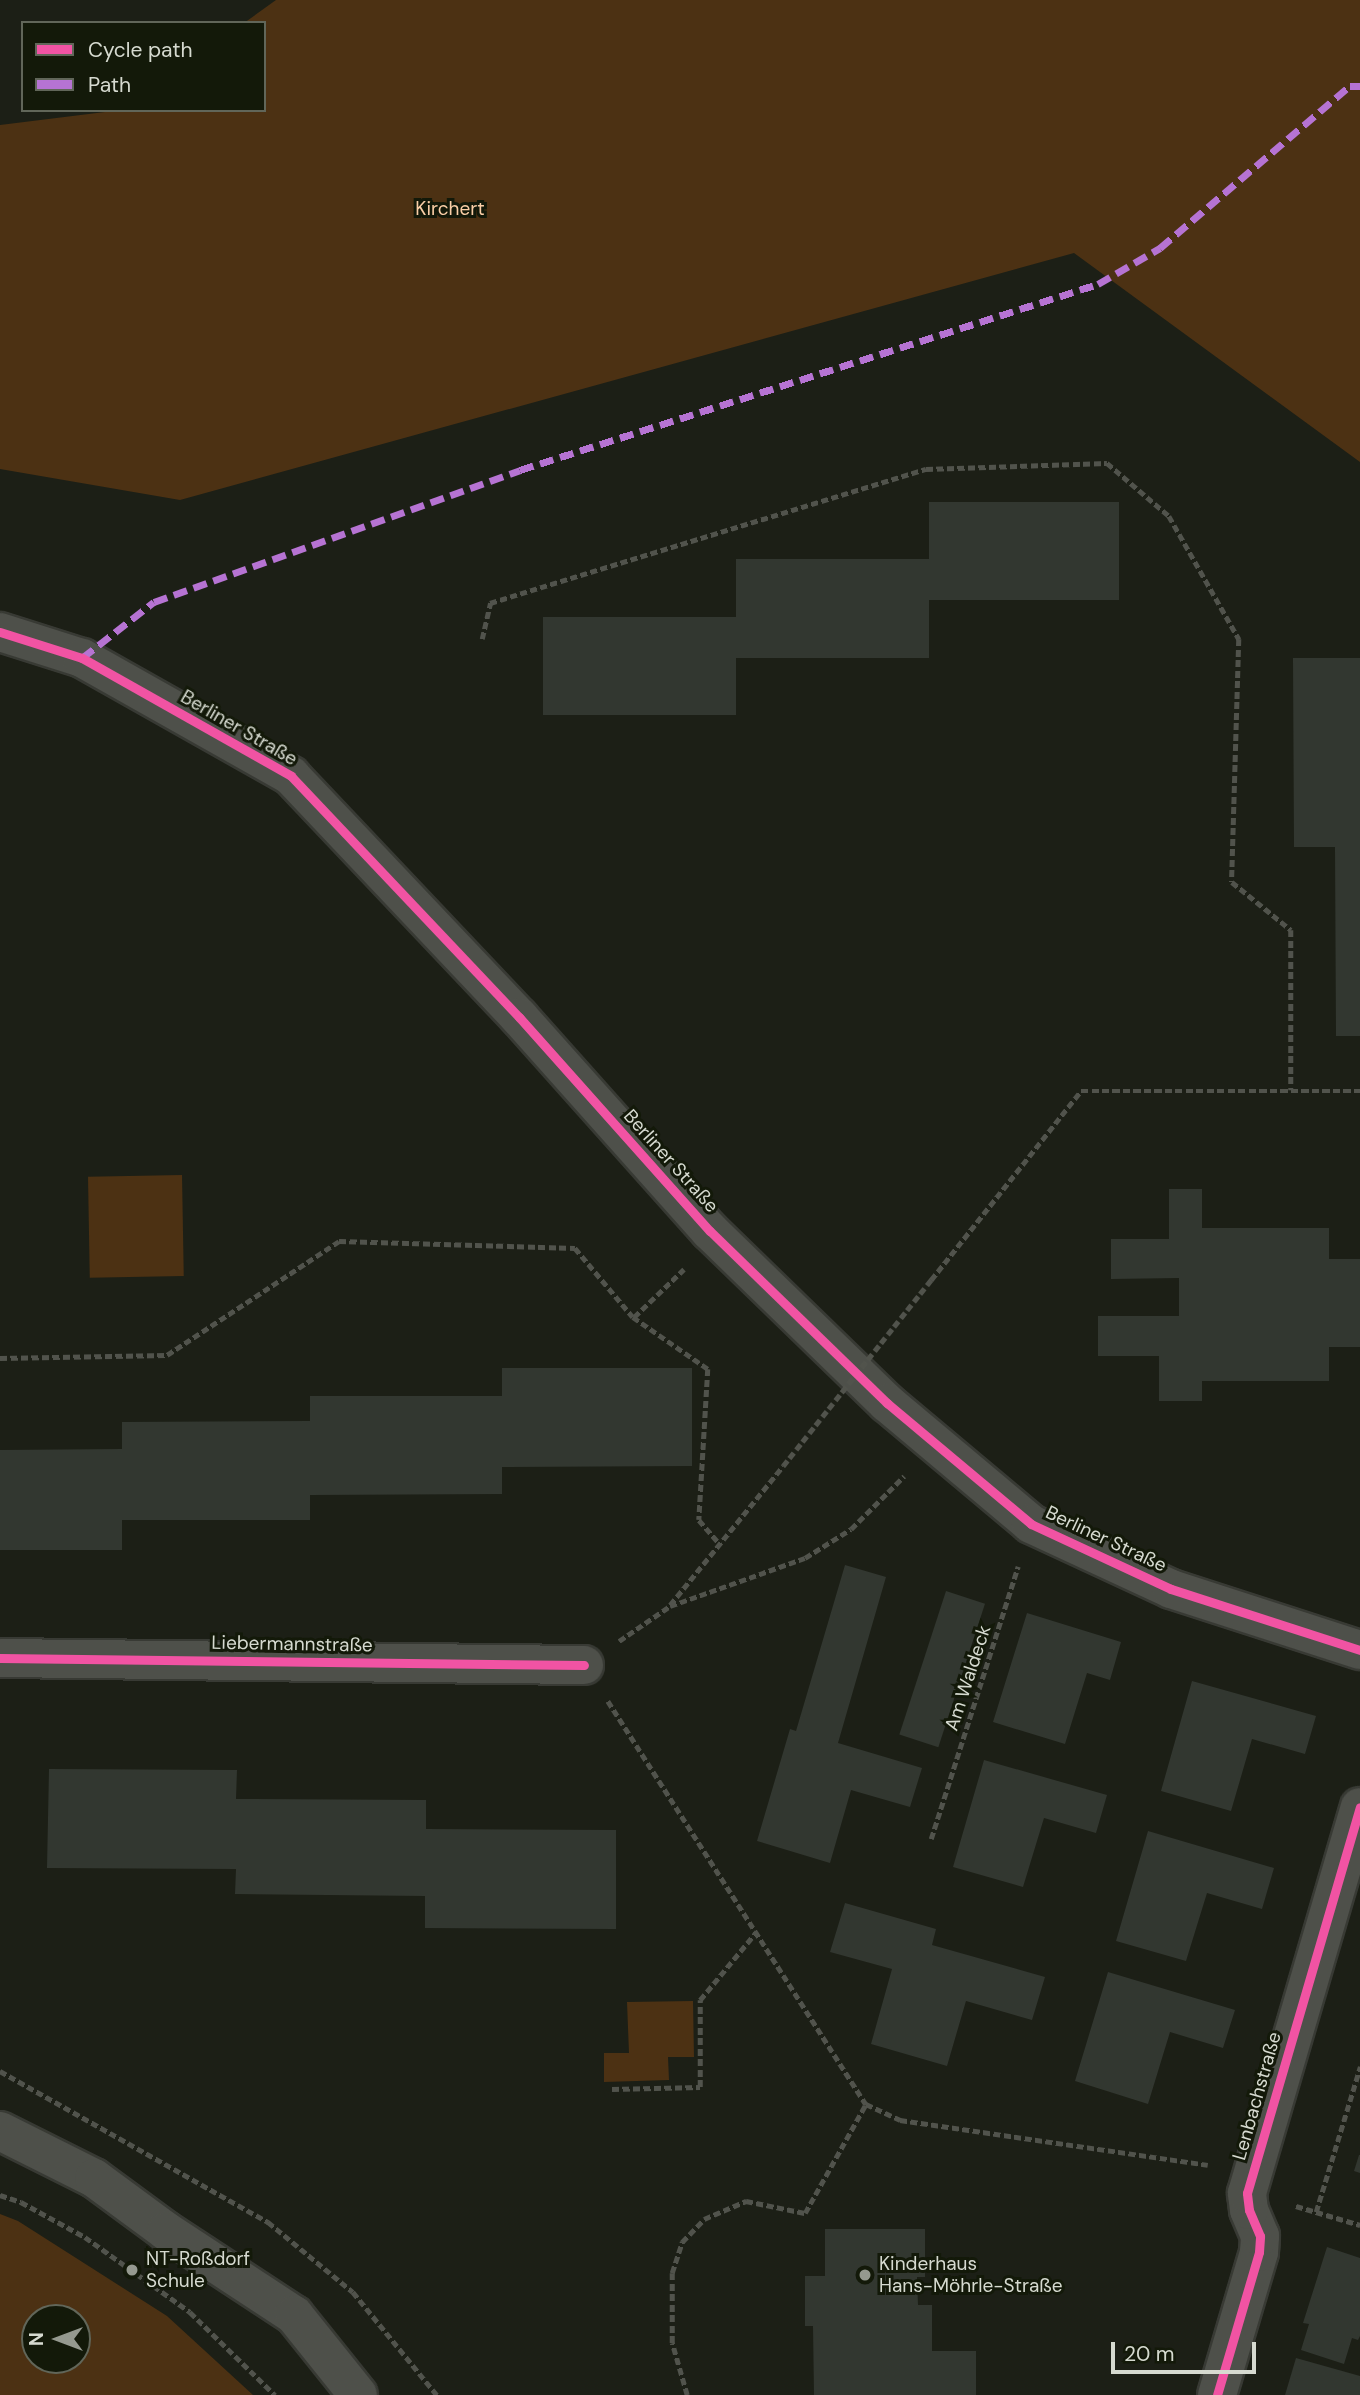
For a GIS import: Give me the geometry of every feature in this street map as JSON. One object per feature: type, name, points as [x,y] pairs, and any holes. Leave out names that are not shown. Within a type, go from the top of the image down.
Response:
[{"type":"street","name":"Berliner Straße","points":[[0,632],[82,657],[291,776],[519,1017],[717,1237],[887,1404],[1031,1524],[1171,1589],[1360,1650]]},
{"type":"street","name":"Liebermannstraße","points":[[0,1658],[584,1665]]},
{"type":"street","name":"Lenbachstraße","points":[[1247,2193],[1360,1807]]},
{"type":"street","points":[[0,2131],[94,2178],[166,2231],[294,2315],[358,2395]]},
{"type":"street","points":[[1217,2395],[1259,2252],[1260,2236],[1249,2210],[1247,2193]]},
{"type":"path","points":[[482,639],[491,603],[926,469],[1107,463],[1170,516],[1239,639],[1232,882],[1291,930],[1291,1090]]},
{"type":"path","points":[[670,1606],[1081,1091],[1360,1091]]},
{"type":"path","points":[[634,1317],[717,1237]]},
{"type":"path","points":[[0,1358],[167,1355],[339,1241],[575,1248],[634,1317],[708,1369],[699,1520],[720,1544]]},
{"type":"path","points":[[937,1444],[850,1529],[804,1558],[670,1606],[584,1665],[866,2104],[900,2120],[1233,2169],[1247,2193],[1360,2225]]},
{"type":"path","points":[[612,2089],[700,2087],[700,2000],[757,1931]]},
{"type":"path","points":[[1316,2212],[1360,2067]]},
{"type":"path","points":[[0,2071],[268,2222],[353,2292],[437,2395]]},
{"type":"path","points":[[687,2395],[672,2343],[672,2273],[682,2242],[704,2219],[746,2201],[805,2213],[866,2104]]},
{"type":"path","points":[[0,2194],[21,2202],[85,2237],[190,2312],[275,2395]]},
{"type":"green space","name":"Kirchert","points":[[276,0],[1360,0],[1360,462],[1074,253],[180,500],[0,469],[0,125],[105,112],[266,112],[266,21],[247,21]]},
{"type":"green space","points":[[182,1175],[184,1276],[90,1278],[88,1177]]},
{"type":"green space","points":[[693,2001],[694,2057],[668,2057],[669,2080],[604,2082],[604,2053],[629,2053],[627,2002]]},
{"type":"green space","points":[[0,2214],[18,2221],[167,2316],[253,2395],[0,2395]]},
{"type":"building","points":[[929,502],[1119,502],[1119,600],[929,600],[929,658],[736,658],[736,715],[543,715],[543,617],[736,617],[736,559],[929,559]]},
{"type":"building","points":[[1293,658],[1360,658],[1360,1036],[1336,1036],[1335,847],[1294,847]]},
{"type":"building","points":[[1169,1189],[1202,1189],[1202,1228],[1329,1228],[1329,1259],[1360,1259],[1360,1347],[1329,1347],[1329,1381],[1202,1381],[1202,1401],[1159,1401],[1159,1356],[1098,1356],[1098,1316],[1179,1316],[1179,1278],[1111,1279],[1111,1239],[1169,1239]]},
{"type":"building","points":[[502,1368],[692,1368],[692,1466],[502,1467],[502,1494],[310,1495],[310,1520],[122,1520],[122,1550],[0,1550],[0,1450],[122,1449],[122,1422],[310,1421],[310,1396],[502,1396]]},
{"type":"building","points":[[845,1565],[886,1577],[838,1743],[922,1768],[910,1807],[851,1790],[830,1863],[757,1841],[790,1729],[796,1731]]},
{"type":"building","points":[[946,1591],[985,1604],[938,1747],[899,1735]]},
{"type":"building","points":[[1027,1613],[1121,1642],[1110,1680],[1087,1673],[1065,1744],[993,1722]]},
{"type":"building","points":[[1192,1681],[1316,1716],[1305,1754],[1252,1739],[1231,1811],[1161,1791]]},
{"type":"building","points":[[984,1760],[1107,1795],[1096,1833],[1044,1818],[1023,1887],[953,1867]]},
{"type":"building","points":[[49,1769],[237,1770],[236,1799],[426,1800],[426,1829],[616,1830],[616,1929],[425,1928],[425,1896],[235,1894],[236,1869],[47,1868]]},
{"type":"building","points":[[1148,1831],[1274,1868],[1262,1909],[1207,1893],[1186,1961],[1116,1941]]},
{"type":"building","points":[[845,1903],[936,1929],[932,1945],[1045,1977],[1032,2020],[966,2001],[947,2066],[871,2044],[892,1969],[830,1952]]},
{"type":"building","points":[[1108,1972],[1235,2010],[1223,2048],[1170,2032],[1148,2104],[1075,2081]]},
{"type":"building","points":[[1360,2155],[1360,2173],[1354,2171]]},
{"type":"building","name":"Kinderhaus Hans-Möhrle-Straße","points":[[825,2229],[925,2229],[925,2277],[917,2277],[918,2305],[932,2305],[932,2351],[976,2351],[976,2395],[814,2395],[813,2326],[805,2326],[805,2276],[825,2276]]},
{"type":"building","points":[[1327,2247],[1360,2258],[1360,2336],[1358,2340],[1352,2338],[1344,2364],[1301,2350],[1309,2324],[1303,2323]]},
{"type":"building","points":[[1296,2358],[1360,2376],[1360,2395],[1285,2395]]},
{"type":"marked path","points":[[82,658],[154,602],[520,470],[1098,284],[1160,248],[1350,86],[1360,86]]},
{"type":"cycle path","points":[[0,632],[82,658],[291,776],[519,1017],[710,1231],[887,1403],[1031,1524],[1171,1589],[1360,1650]]},
{"type":"cycle path","points":[[0,1658],[584,1665]]},
{"type":"cycle path","points":[[1217,2395],[1259,2252],[1260,2236],[1249,2210],[1247,2193],[1360,1807]]},
{"type":"place","name":"NT-Roßdorf Schule","points":[[132,2270]]},
{"type":"place","name":"Kinderhaus Hans-Möhrle-Straße","points":[[865,2275]]}]
